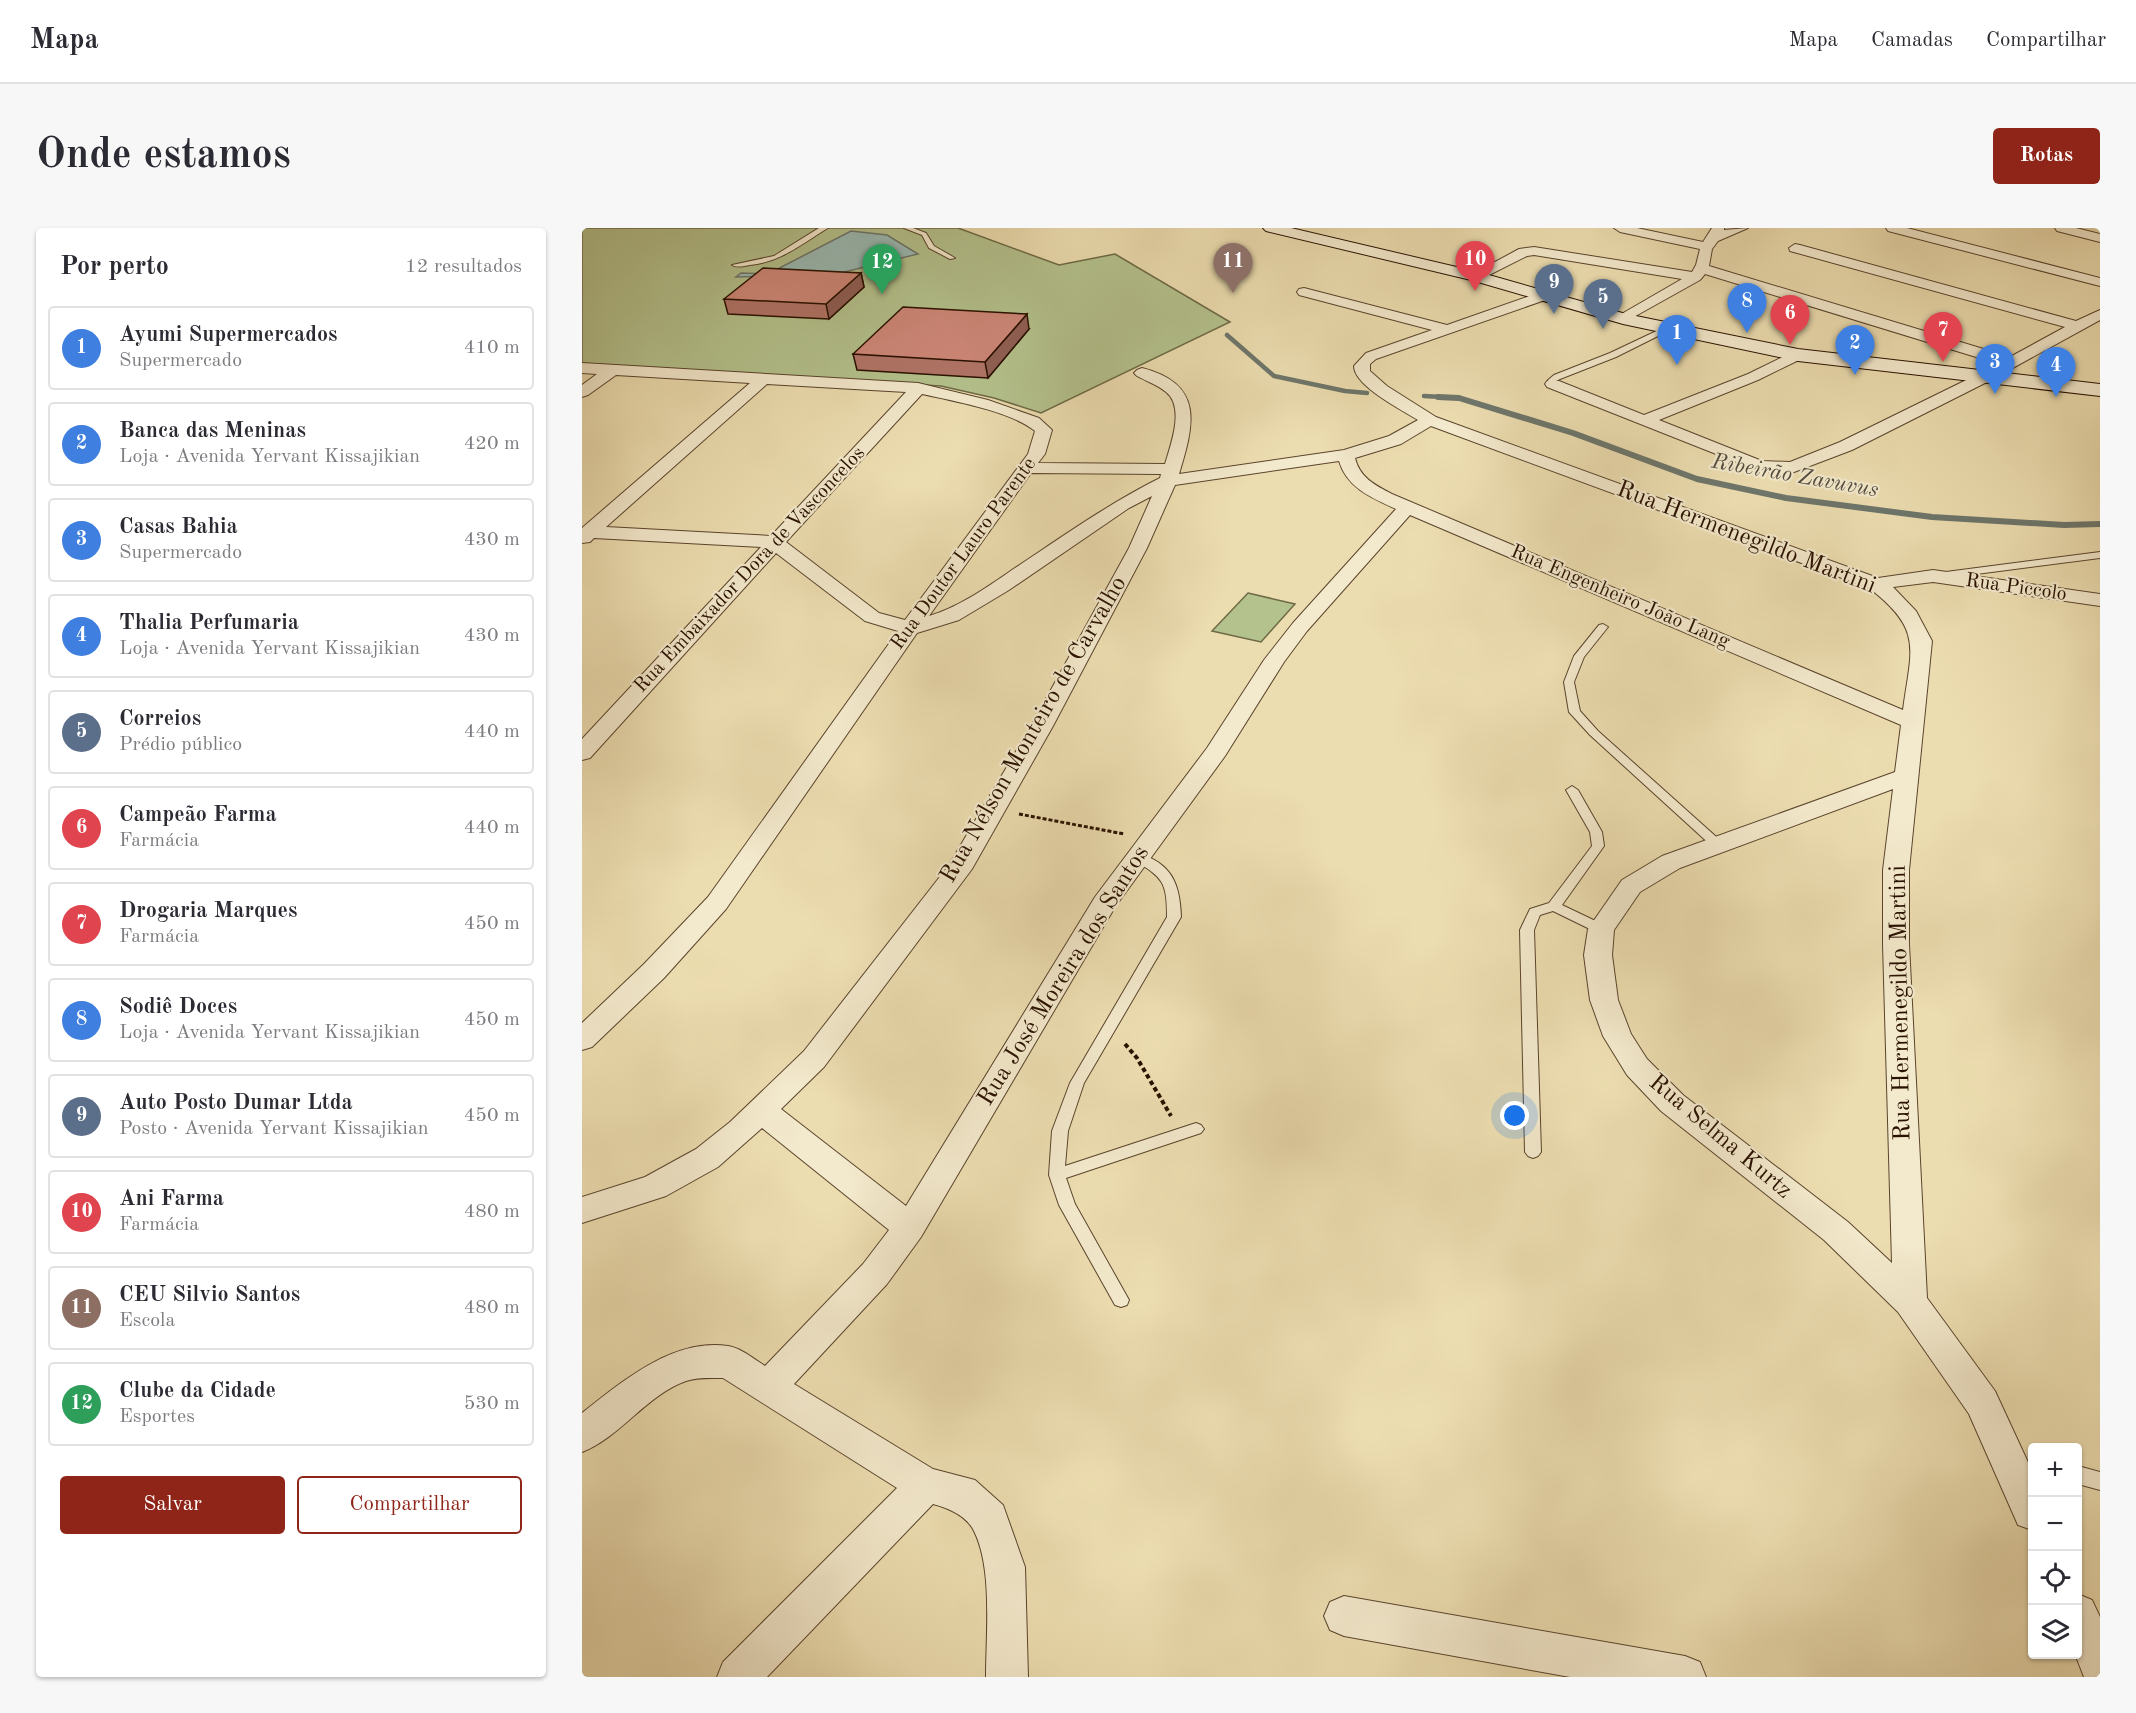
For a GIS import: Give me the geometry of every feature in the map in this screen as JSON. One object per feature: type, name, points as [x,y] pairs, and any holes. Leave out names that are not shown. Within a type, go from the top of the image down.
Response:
[{"type":"main road","points":[[1271,228],[1476,276],[1668,330],[1798,355],[2100,390]]},
{"type":"street","points":[[1620,228],[1713,238],[1742,228]]},
{"type":"street","points":[[1892,228],[2100,282]]},
{"type":"street","points":[[2061,228],[2100,238]]},
{"type":"street","points":[[1623,319],[1700,273],[1713,238]]},
{"type":"street","points":[[1795,248],[2077,326]]},
{"type":"street","points":[[1476,276],[1524,252],[1534,251],[1700,273],[2010,362]]},
{"type":"street","points":[[1304,292],[1447,329]]},
{"type":"street","name":"Rua Hermenegildo Martini","points":[[1543,296],[1371,356],[1364,362],[1362,368],[1364,374],[1379,388],[1430,420],[1876,584],[1907,610],[1917,624],[1922,641],[1911,721],[1896,870],[1896,944],[1910,1302]]},
{"type":"street","points":[[1553,384],[1750,463],[1781,468],[1804,464],[1846,446],[1986,377],[2100,314]]},
{"type":"street","points":[[1645,420],[1753,378],[1798,355]]},
{"type":"street","name":"Rua Doutor Lauro Parente","points":[[582,368],[918,388],[982,403],[1040,424],[1044,430],[1043,440],[1026,468],[862,695],[717,903],[654,971],[582,1040]]},
{"type":"street","points":[[582,392],[612,370]]},
{"type":"street","name":"Rua Nélson Monteiro de Carvalho","points":[[582,1210],[655,1186],[707,1158],[761,1110],[821,1050],[959,869],[995,809],[1138,548],[1170,475],[1184,410],[1180,398],[1171,388],[1142,373]]},
{"type":"street","points":[[585,535],[763,379]]},
{"type":"street","name":"Rua Embaixador Dora de Vasconcelos","points":[[582,753],[918,388]]},
{"type":"street","points":[[1026,468],[1170,475],[1346,455],[1395,440],[1430,420]]},
{"type":"street","name":"Rua Engenheiro João Lang","points":[[1346,455],[1353,477],[1364,487],[1911,721]]},
{"type":"street","points":[[585,535],[774,542],[856,607],[884,622],[912,628],[952,616],[1002,586],[1170,475]]},
{"type":"street","name":"Rua José Moreira dos Santos","points":[[767,1388],[875,1274],[910,1228],[1104,903],[1217,751],[1275,660],[1300,627],[1407,507]]},
{"type":"street","name":"Rua Piccolo","points":[[1876,584],[1933,576],[2100,600]]},
{"type":"street","points":[[1601,929],[1631,886],[1671,862],[1906,776]]},
{"type":"street","name":"Rua Selma Kurtz","points":[[1601,929],[1598,955],[1604,1000],[1617,1036],[1637,1067],[1672,1103],[1836,1231],[1910,1302],[2021,1461],[2029,1497]]},
{"type":"street","points":[[761,1110],[910,1228]]},
{"type":"street","points":[[582,1435],[639,1392],[676,1368],[703,1362],[728,1362],[926,1485],[962,1493],[989,1518],[1005,1567],[1007,1677]]},
{"type":"street","points":[[738,1677],[926,1485]]},
{"type":"street","points":[[1344,1616],[1685,1677]]},
{"type":"street","points":[[2082,1623],[2100,1665]]},
{"type":"lane","points":[[735,265],[766,261],[781,256],[809,233],[825,228]]},
{"type":"lane","points":[[907,228],[924,234],[931,247],[952,258]]},
{"type":"lane","points":[[1553,384],[1552,380],[1557,377],[1668,330]]},
{"type":"lane","points":[[1933,576],[2100,555]]},
{"type":"lane","points":[[1603,627],[1579,656],[1569,682],[1569,694],[1575,712],[1594,733],[1718,845]]},
{"type":"lane","points":[[1533,1152],[1527,930],[1534,912],[1554,906],[1598,846],[1596,832],[1572,790]]},
{"type":"lane","points":[[1121,1300],[1067,1205],[1057,1175],[1060,1131],[1077,1083],[1174,917],[1174,890],[1170,878],[1137,857]]},
{"type":"lane","points":[[1554,906],[1601,929]]},
{"type":"lane","points":[[1057,1175],[1189,1131]]},
{"type":"lane","points":[[2082,1476],[2100,1481]]},
{"type":"path","points":[[995,809],[1129,835],[1134,839],[1137,857]]},
{"type":"path","points":[[1111,1027],[1137,1058],[1189,1131]]},
{"type":"green space","points":[[582,228],[958,228],[1059,265],[1115,254],[1230,322],[1041,413],[994,398],[941,386],[582,365]]},
{"type":"green space","points":[[1248,593],[1295,604],[1261,642],[1212,631]]},
{"type":"water","points":[[851,231],[887,235],[918,254],[836,274],[736,277],[741,273],[768,274]]},
{"type":"building","points":[[763,268],[861,273],[826,304],[724,299]]},
{"type":"building","points":[[903,307],[1027,314],[985,362],[853,354]]},
{"type":"waterway","name":"Ribeirão Zavuvus","points":[[1227,335],[1274,376],[1345,391],[1367,393]]},
{"type":"waterway","name":"Ribeirão Zavuvus","points":[[1424,396],[1460,398]]},
{"type":"waterway","name":"Ribeirão Zavuvus","points":[[1438,397],[1459,398],[1573,433],[1697,479],[1786,498],[1932,517],[2064,525],[2100,524]]},
{"type":"place","name":"Ani Farma","points":[[1475,291]]},
{"type":"place","name":"CEU Silvio Santos","points":[[1233,293]]},
{"type":"place","name":"Clube da Cidade","points":[[882,294]]},
{"type":"place","name":"Auto Posto Dumar Ltda","points":[[1554,314]]},
{"type":"place","name":"Correios","points":[[1603,329]]},
{"type":"place","name":"Sodiê Doces","points":[[1747,333]]},
{"type":"place","name":"Campeão Farma","points":[[1790,345]]},
{"type":"place","name":"Drogaria Marques","points":[[1943,362]]},
{"type":"place","name":"Ayumi Supermercados","points":[[1677,365]]},
{"type":"place","name":"Banca das Meninas","points":[[1855,375]]},
{"type":"place","name":"Casas Bahia","points":[[1995,394]]},
{"type":"place","name":"Thalia Perfumaria","points":[[2056,397]]}]
